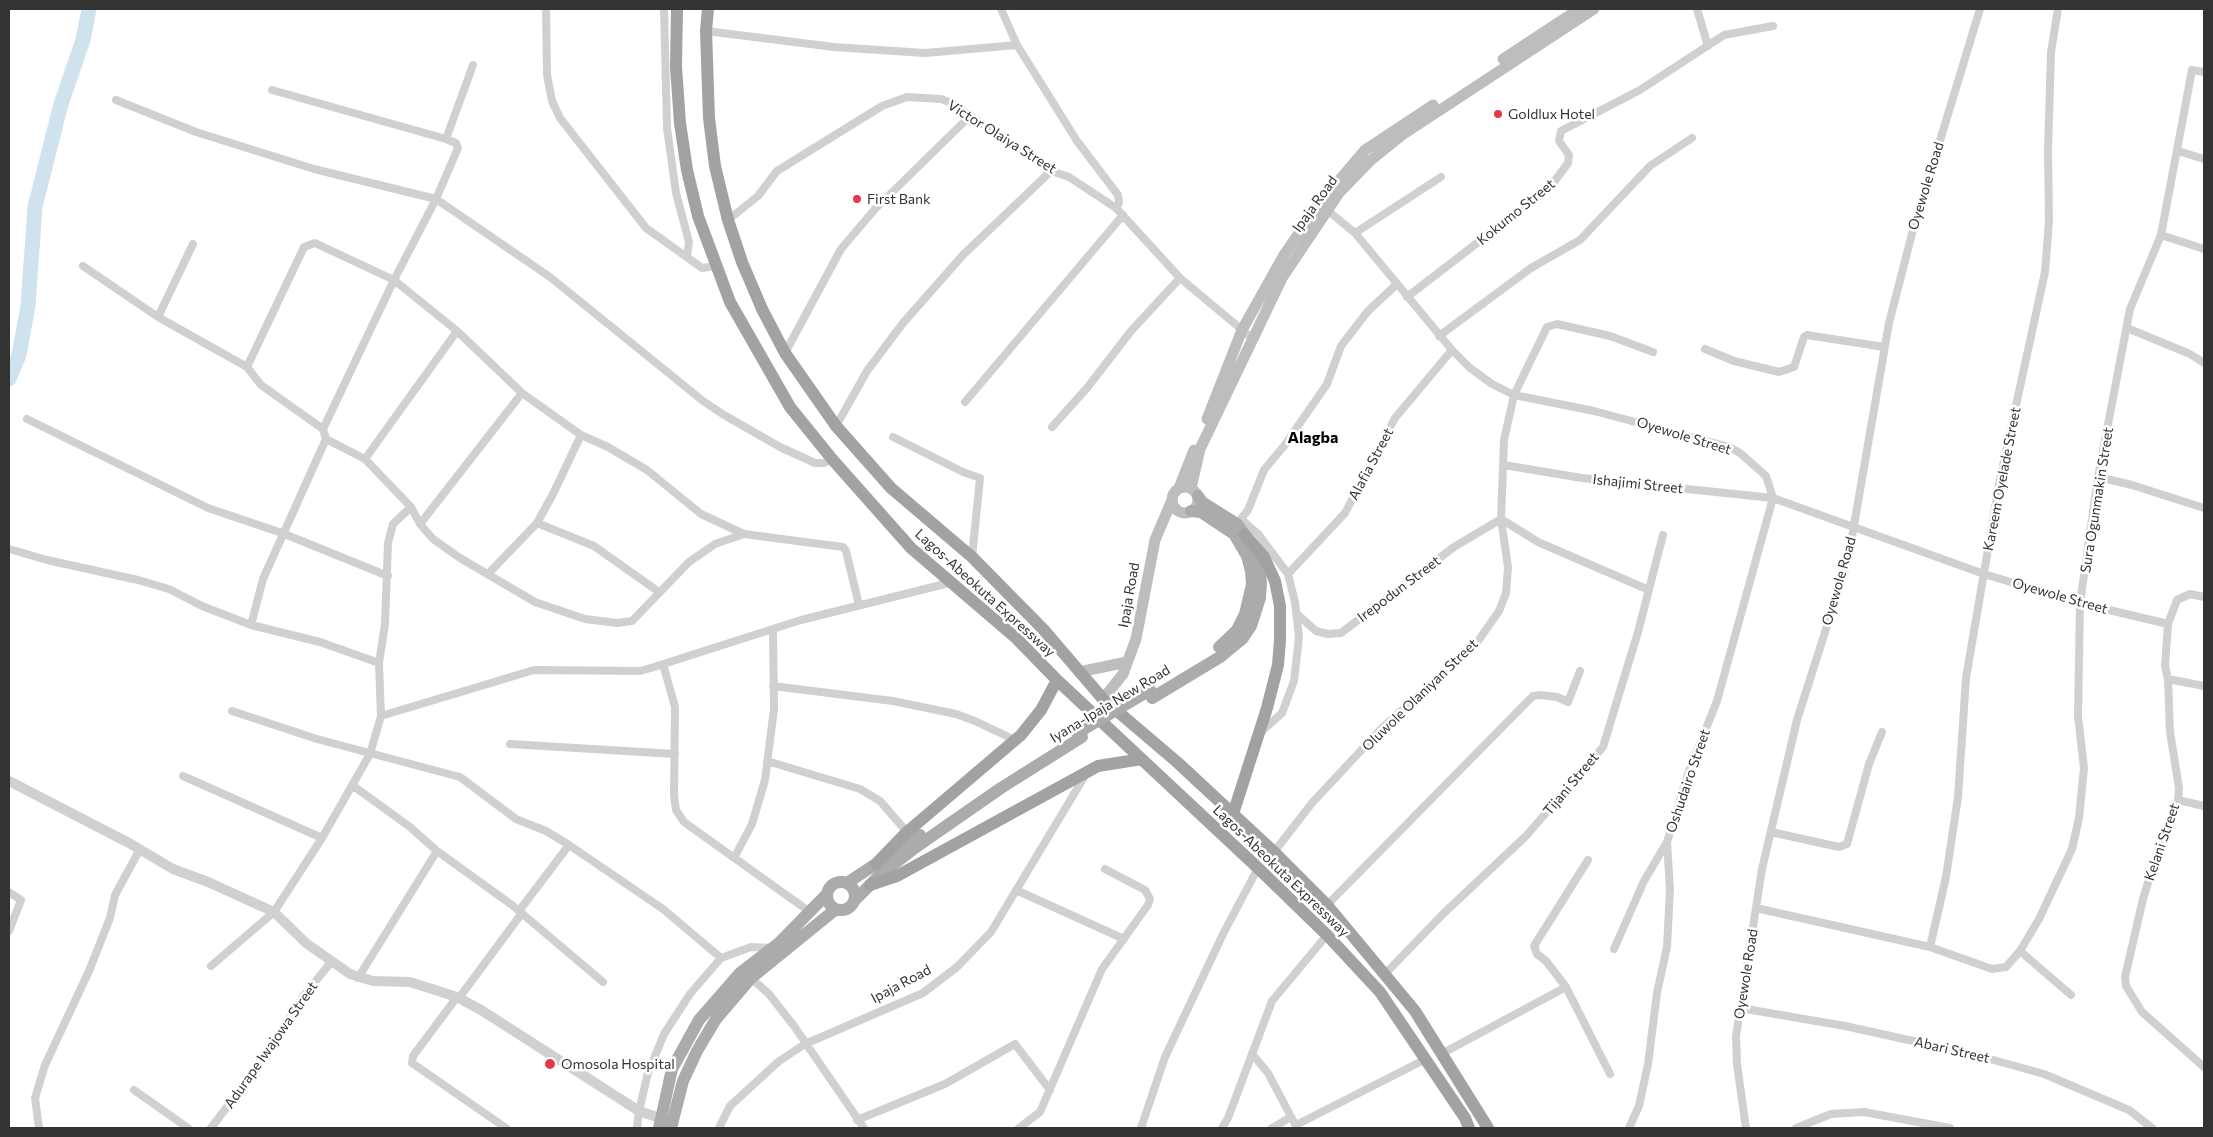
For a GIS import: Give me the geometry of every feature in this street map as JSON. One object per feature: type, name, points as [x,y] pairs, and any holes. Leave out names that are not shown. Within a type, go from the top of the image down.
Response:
[{"type":"highway","name":"Lagos-Abeokuta Expressway","points":[[677,9],[676,67],[680,123],[687,170],[698,216],[730,302],[790,407],[832,459],[911,548],[953,582],[1016,638],[1057,680],[1258,868],[1380,992],[1465,1118],[1468,1128]]},
{"type":"highway","name":"Lagos-Abeokuta Expressway","points":[[708,9],[706,31],[709,118],[715,166],[728,220],[742,262],[762,309],[785,353],[836,426],[892,488],[972,557],[1043,629],[1103,699],[1177,762],[1274,852],[1326,905],[1415,1011],[1443,1053],[1488,1128]]},
{"type":"highway","points":[[1233,814],[1260,733],[1278,665],[1280,606],[1275,581],[1264,557],[1241,526]]},
{"type":"highway","points":[[876,864],[907,832],[1015,740],[1041,710],[1057,680]]},
{"type":"highway","points":[[870,885],[897,876],[1089,771],[1105,764],[1142,759]]},
{"type":"main road","name":"Ipaja Road","points":[[1179,488],[1242,330],[1284,255],[1333,185],[1365,150],[1579,9]]},
{"type":"main road","name":"Ipaja Road","points":[[1195,492],[1200,449],[1282,278],[1327,210],[1351,180],[1402,135],[1594,9]]},
{"type":"main road","points":[[1186,512],[1175,508],[1172,500],[1174,493],[1179,488],[1195,492],[1202,502],[1241,526]]},
{"type":"main road","points":[[1158,533],[1196,506],[1195,492]]},
{"type":"main road","name":"Ipaja Road","points":[[1103,699],[1118,682],[1128,662],[1142,617],[1149,566],[1158,533],[1172,500]]},
{"type":"main road","name":"Iyana-Ipaja New Road","points":[[1151,694],[1223,645],[1237,630],[1250,600],[1251,571],[1247,556],[1234,534],[1201,512],[1186,512]]},
{"type":"main road","name":"Iyana-Ipaja New Road","points":[[847,883],[1015,771],[1220,657],[1243,638],[1251,626],[1260,598],[1261,582],[1257,559],[1241,526]]},
{"type":"main road","points":[[1079,672],[1128,662]]},
{"type":"main road","name":"Iyana-Ipaja New Road","points":[[856,899],[894,864],[960,816],[1080,735]]},
{"type":"main road","points":[[660,1123],[672,1070],[699,1020],[740,973],[773,948],[827,894],[832,885],[842,882],[847,883],[854,889],[856,899],[850,907],[836,909],[751,978],[716,1018],[697,1050],[683,1081],[671,1128]]},
{"type":"main road","points":[[827,894],[829,903],[836,909]]},
{"type":"street","points":[[546,9],[547,75],[552,101],[560,118],[646,228],[702,268],[716,266]]},
{"type":"street","points":[[664,9],[667,128],[676,194],[689,242],[687,257]]},
{"type":"street","points":[[1001,9],[1017,45],[1077,141],[1118,195],[1119,203],[1116,208]]},
{"type":"street","points":[[1697,9],[1708,46]]},
{"type":"street","name":"Oyewole Road","points":[[1746,1128],[1737,1064],[1736,1036],[1762,869],[1796,720],[1840,588],[1854,529],[1884,347],[1914,226],[1980,9]]},
{"type":"street","name":"Kareem Oyelade Street","points":[[1930,947],[1946,877],[1958,797],[1966,678],[2000,479],[2045,272],[2049,220],[2048,150],[2051,52],[2058,9]]},
{"type":"street","name":"Kokumo Street","points":[[1407,297],[1551,186],[1568,163],[1569,155],[1559,140],[1560,131],[1640,90],[1724,35],[1773,26]]},
{"type":"street","points":[[706,31],[834,47],[926,53],[1017,45]]},
{"type":"street","points":[[446,139],[473,65]]},
{"type":"street","name":"Sura Ogunmakin Street","points":[[1930,947],[1992,969],[2006,967],[2020,951],[2039,919],[2072,848],[2079,818],[2084,768],[2078,716],[2080,603],[2098,477],[2130,309],[2161,235],[2192,70],[2204,72]]},
{"type":"street","points":[[272,90],[446,139],[456,143],[458,148],[436,200],[394,280],[323,430]]},
{"type":"street","name":"Victor Olaiya Street","points":[[728,220],[758,196],[777,171],[882,106],[906,97],[928,97],[952,103],[1051,171],[1069,177],[1116,208],[1180,278],[1253,339]]},
{"type":"street","points":[[116,100],[196,132],[314,170],[436,200],[550,277],[717,410],[780,447],[815,463],[824,463],[832,459]]},
{"type":"street","points":[[785,353],[841,249],[875,210],[970,116]]},
{"type":"street","points":[[1439,336],[1531,268],[1580,240],[1650,166],[1692,138]]},
{"type":"street","points":[[2178,151],[2204,159]]},
{"type":"street","points":[[836,426],[867,372],[903,323],[963,255],[1051,171]]},
{"type":"street","points":[[1355,234],[1441,178]]},
{"type":"street","name":"Oyewole Street","points":[[1327,210],[1355,234],[1452,350],[1481,378],[1514,395],[1594,411],[1729,447],[1766,476],[1773,498],[1854,529],[1984,574],[2080,603],[2168,624]]},
{"type":"street","points":[[966,402],[1123,216]]},
{"type":"street","points":[[2161,235],[2204,249]]},
{"type":"street","points":[[247,367],[304,246],[309,243],[315,243],[394,280],[457,331],[522,393],[581,435],[608,447],[647,470],[701,514],[744,534],[843,547],[846,551],[860,604]]},
{"type":"street","points":[[158,317],[193,244]]},
{"type":"street","points":[[84,266],[158,317],[247,367],[262,385],[323,430],[326,439],[365,460],[411,507],[420,524],[433,539],[514,590],[563,613],[585,619],[617,623],[632,621],[644,611],[659,592],[703,551],[744,534]]},
{"type":"street","points":[[1052,427],[1087,388],[1131,332],[1180,278]]},
{"type":"street","points":[[1260,733],[1282,713],[1294,682],[1299,637],[1297,614],[1288,574],[1258,534],[1241,526],[1264,470],[1284,446],[1326,384],[1341,346],[1368,311],[1397,284]]},
{"type":"street","name":"Oluwole Olaniyan Street","points":[[1274,852],[1312,803],[1382,728],[1476,644],[1499,611],[1506,593],[1508,567],[1502,519],[1501,487],[1504,465],[1504,440],[1514,395],[1547,327],[1551,325],[1564,325],[1610,336],[1653,352]]},
{"type":"street","points":[[2127,328],[2190,354],[2204,363]]},
{"type":"street","points":[[365,460],[457,331]]},
{"type":"street","points":[[1705,349],[1734,361],[1779,372],[1794,367],[1804,337],[1807,335],[1884,347]]},
{"type":"street","name":"Alafia Street","points":[[1288,574],[1345,513],[1395,418],[1452,350]]},
{"type":"street","points":[[420,524],[522,393]]},
{"type":"street","points":[[28,420],[208,508],[282,533],[388,576]]},
{"type":"street","points":[[489,574],[537,523],[554,494],[581,435]]},
{"type":"street","points":[[893,437],[963,472],[980,478],[972,557]]},
{"type":"street","points":[[251,625],[259,590],[282,533],[326,439]]},
{"type":"street","name":"Ishajimi Street","points":[[1504,465],[1582,478],[1773,498]]},
{"type":"street","points":[[2098,477],[2132,485],[2204,508]]},
{"type":"street","name":"Oshudairo Street","points":[[1629,1128],[1639,1106],[1648,1064],[1657,992],[1666,947],[1670,889],[1667,842],[1689,771],[1716,701],[1773,498]]},
{"type":"street","points":[[212,966],[274,912],[322,838],[370,754],[381,716],[379,663],[385,624],[388,543],[393,524],[411,507]]},
{"type":"street","points":[[1502,519],[1538,542],[1649,590]]},
{"type":"street","name":"Irepodun Street","points":[[1297,614],[1316,631],[1328,634],[1341,633],[1454,547],[1502,519]]},
{"type":"street","points":[[537,523],[594,546],[659,592]]},
{"type":"street","name":"Tijani Street","points":[[1384,975],[1444,913],[1526,836],[1603,747],[1638,632],[1663,535]]},
{"type":"street","points":[[9,549],[169,590],[202,606],[251,625],[320,642],[379,663]]},
{"type":"street","points":[[381,716],[534,670],[640,671],[773,628],[860,604],[953,582]]},
{"type":"street","name":"Kelani Street","points":[[2204,597],[2190,594],[2177,600],[2168,624],[2165,666],[2168,679],[2170,732],[2177,771],[2178,800],[2159,847],[2143,899],[2125,977],[2126,986],[2148,1017],[2204,1067]]},
{"type":"street","points":[[734,858],[752,824],[765,780],[774,709],[773,628]]},
{"type":"street","points":[[663,664],[675,707],[674,796],[676,810],[684,822],[810,912]]},
{"type":"street","points":[[1326,905],[1532,698],[1541,695],[1557,697],[1568,702],[1580,671]]},
{"type":"street","points":[[2168,679],[2204,686]]},
{"type":"street","points":[[773,686],[893,701],[956,714],[976,721],[1015,740]]},
{"type":"street","points":[[232,711],[294,732],[460,777],[516,819],[546,831],[570,845],[662,910],[721,958]]},
{"type":"street","points":[[1771,832],[1840,847],[1847,844],[1869,764],[1882,732]]},
{"type":"street","points":[[510,744],[675,754]]},
{"type":"street","points":[[767,761],[860,789],[880,801],[907,832]]},
{"type":"street","name":"Ipaja Road","points":[[719,1128],[730,1106],[749,1086],[778,1062],[805,1044],[902,1003],[942,980],[991,932],[1089,771]]},
{"type":"street","points":[[183,776],[322,838]]},
{"type":"street","points":[[9,781],[140,849],[173,869],[208,882],[274,912],[306,943],[331,962],[358,978],[373,981],[410,982],[458,997],[660,1123]]},
{"type":"street","points":[[352,785],[520,912],[603,982]]},
{"type":"street","points":[[2178,800],[2204,806]]},
{"type":"street","points":[[1614,949],[1644,881],[1667,842]]},
{"type":"street","points":[[506,1128],[412,1063],[413,1056],[570,845]]},
{"type":"street","points":[[38,1128],[35,1098],[45,1065],[89,971],[110,918],[115,895],[140,849]]},
{"type":"street","points":[[358,978],[437,851]]},
{"type":"street","points":[[1588,860],[1534,946],[1537,954],[1546,961],[1566,987],[1610,1074]]},
{"type":"street","points":[[1141,1128],[1165,1057],[1258,868]]},
{"type":"street","points":[[1019,1128],[1040,1112],[1102,969],[1148,905],[1150,899],[1145,890],[1105,869]]},
{"type":"street","points":[[1016,890],[1124,939]]},
{"type":"street","points":[[9,892],[21,900],[9,931]]},
{"type":"street","points":[[1756,908],[1930,947]]},
{"type":"street","points":[[1222,1128],[1228,1118],[1272,1001],[1326,935]]},
{"type":"street","points":[[637,1128],[648,1073],[664,1034],[690,994],[721,958],[751,947],[773,948]]},
{"type":"street","points":[[2020,951],[2071,996]]},
{"type":"street","name":"Adurape Iwajowa Street","points":[[211,1128],[264,1058],[303,997],[331,962]]},
{"type":"street","points":[[751,978],[769,994],[794,1026],[864,1128]]},
{"type":"street","points":[[1443,1053],[1566,987]]},
{"type":"street","name":"Abari Street","points":[[1740,1008],[1845,1026],[1972,1054],[2044,1074],[2129,1110],[2152,1128]]},
{"type":"street","points":[[857,1120],[944,1084],[1016,1044],[1050,1090]]},
{"type":"street","points":[[1252,1054],[1268,1073],[1296,1127],[1426,1059]]},
{"type":"street","points":[[134,1090],[188,1128]]},
{"type":"street","points":[[1796,1128],[1831,1114],[1864,1112],[1950,1128]]},
{"type":"street","points":[[1272,1128],[1291,1117]]},
{"type":"waterway","points":[[9,379],[19,355],[28,306],[35,207],[61,104],[83,40],[89,9]]},
{"type":"place","name":"Goldlux Hotel","points":[[1498,114]]},
{"type":"place","name":"First Bank","points":[[857,199]]},
{"type":"place","name":"Omosola Hospital","points":[[550,1064]]},
{"type":"district","name":"Alagba","points":[[1313,438]]}]
